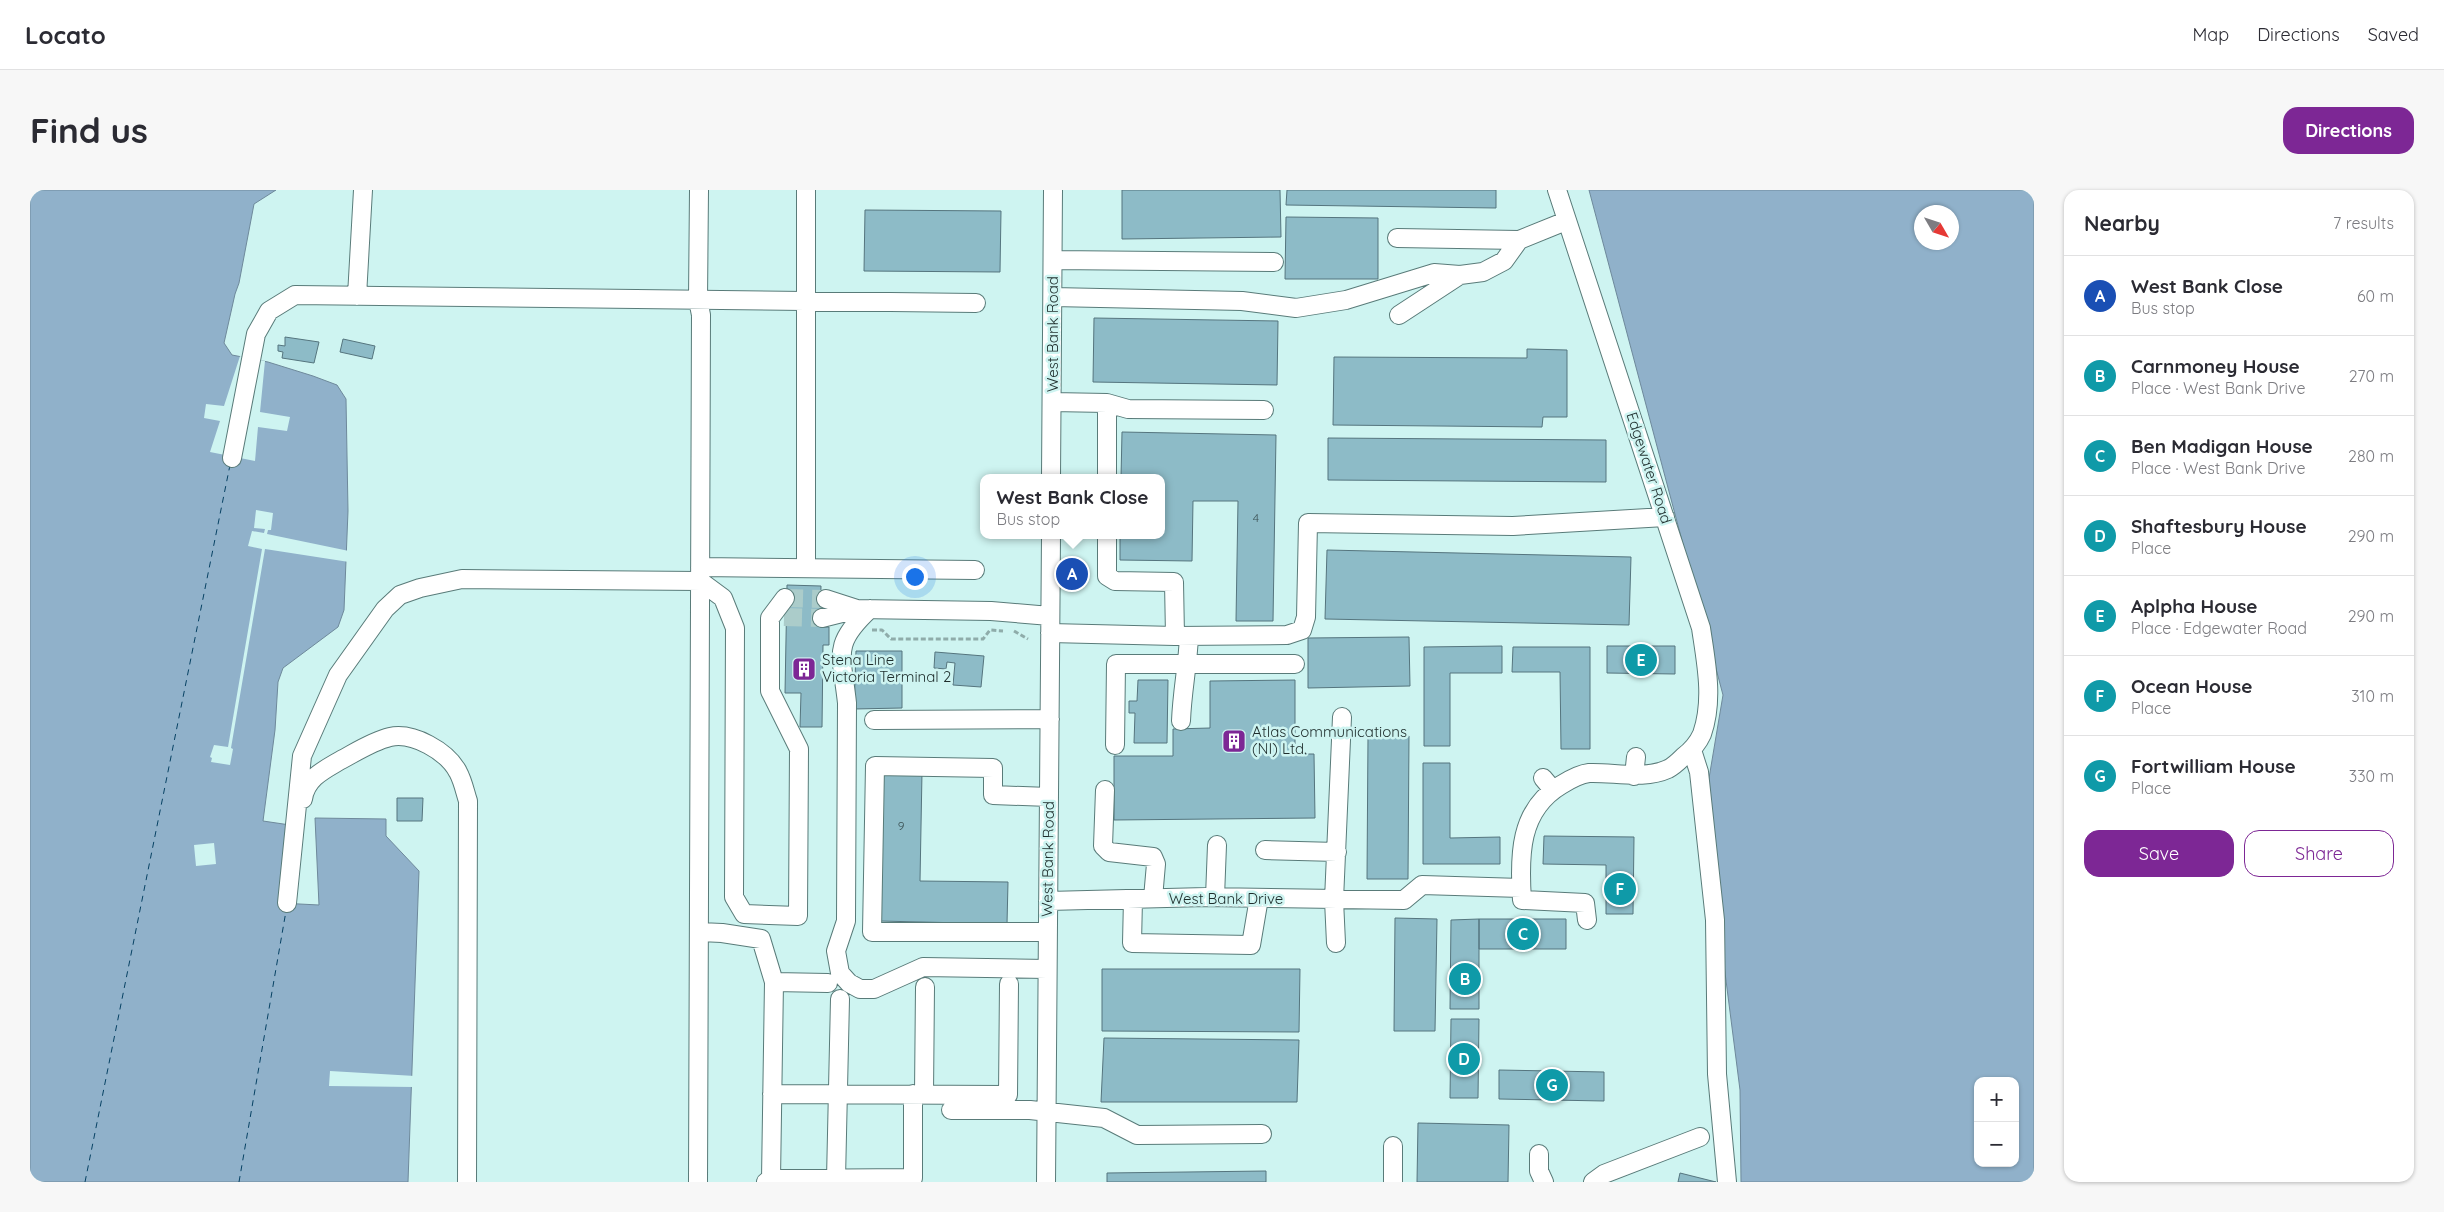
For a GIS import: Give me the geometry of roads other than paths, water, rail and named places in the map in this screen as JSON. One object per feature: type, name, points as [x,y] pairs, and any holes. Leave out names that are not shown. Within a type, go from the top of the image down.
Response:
[{"type":"street","points":[[357,296],[363,190]]},
{"type":"street","points":[[698,190],[698,300],[701,314],[698,1182]]},
{"type":"street","points":[[806,190],[806,568]]},
{"type":"street","name":"West Bank Road","points":[[1051,474],[1053,190]]},
{"type":"street","name":"Edgewater Road","points":[[1557,190],[1701,628],[1709,690],[1702,734],[1692,750]]},
{"type":"street","points":[[1397,238],[1519,240],[1566,221]]},
{"type":"street","points":[[1053,297],[1242,301],[1296,308],[1346,300],[1434,273],[1460,275],[1483,272],[1504,261],[1519,240]]},
{"type":"street","points":[[1053,260],[1274,262]]},
{"type":"street","points":[[1399,315],[1460,275]]},
{"type":"street","points":[[232,458],[256,334],[269,311],[295,295],[976,303]]},
{"type":"street","points":[[1052,402],[1108,403],[1128,409],[1264,410]]},
{"type":"street","points":[[1107,474],[1108,403]]},
{"type":"street","points":[[1050,634],[1287,635],[1302,630],[1306,617],[1308,523],[1513,526],[1666,517]]},
{"type":"street","name":"West Bank Road","points":[[1046,1182],[1051,539]]},
{"type":"street","points":[[1107,539],[1107,576],[1115,581],[1174,582],[1188,663],[1182,688],[1181,721]]},
{"type":"street","points":[[467,1182],[468,801],[458,771],[439,750],[411,738],[391,736],[367,746],[316,774],[304,791],[290,903],[302,756],[338,675],[385,609],[400,595],[420,588],[462,579],[700,574],[806,568],[975,570]]},
{"type":"street","points":[[700,574],[723,598],[735,628],[734,897],[744,914],[798,916],[799,749],[770,690],[777,617],[785,598]]},
{"type":"street","points":[[826,598],[864,609]]},
{"type":"street","points":[[822,618],[864,609],[991,611],[1050,616]]},
{"type":"street","points":[[864,609],[851,626],[842,648],[842,673],[847,703],[846,921],[836,951],[840,974],[849,983],[860,989],[874,989],[923,968],[1047,969]]},
{"type":"street","points":[[1115,745],[1116,664],[1295,664]]},
{"type":"street","points":[[1336,943],[1334,900],[1342,717]]},
{"type":"street","points":[[874,720],[1050,719]]},
{"type":"street","points":[[1587,920],[1585,903],[1522,900],[1522,847],[1526,826],[1548,784],[1588,773],[1634,776],[1668,769],[1692,750],[1699,772],[1715,920],[1717,1074],[1727,1182]]},
{"type":"street","points":[[1634,776],[1636,757]]},
{"type":"street","points":[[1048,932],[872,932],[875,766],[993,768],[993,795],[1049,797]]},
{"type":"street","points":[[1105,790],[1103,846],[1109,852],[1153,858],[1156,864],[1153,898]]},
{"type":"street","points":[[1215,898],[1217,845]]},
{"type":"street","points":[[1265,850],[1337,852]]},
{"type":"street","name":"West Bank Drive","points":[[1048,901],[1153,898],[1404,900],[1422,885],[1521,888]]},
{"type":"street","points":[[1133,899],[1132,943],[1251,945],[1259,898]]},
{"type":"street","points":[[700,932],[761,939],[774,982],[769,1180],[913,1178],[924,987]]},
{"type":"street","points":[[774,982],[828,983]]},
{"type":"street","points":[[772,1094],[1008,1095],[1009,984]]},
{"type":"street","points":[[836,1179],[840,999]]},
{"type":"street","points":[[951,1110],[1030,1110],[1104,1118],[1136,1135],[1262,1134]]},
{"type":"street","points":[[1593,1182],[1604,1174],[1700,1138]]},
{"type":"street","points":[[1393,1146],[1393,1182]]},
{"type":"street","points":[[1539,1154],[1539,1171],[1544,1182]]},
{"type":"water","points":[[30,190],[276,190],[254,204],[239,283],[224,343],[232,355],[268,362],[337,385],[346,399],[348,511],[344,610],[338,627],[283,668],[278,682],[275,730],[263,821],[290,825],[280,903],[319,905],[315,818],[386,819],[386,836],[419,871],[408,1182],[30,1182]]},
{"type":"water","points":[[1589,190],[2034,190],[2034,1182],[1741,1182],[1740,1090],[1704,808],[1723,695]]},
{"type":"tunnel","points":[[785,598],[826,599]]},
{"type":"tunnel","points":[[784,617],[822,618]]},
{"type":"place","name":"West Bank Close","points":[[1072,574]]},
{"type":"place","name":"Aplpha House","points":[[1641,660]]},
{"type":"place","name":"Stena Line Victoria Terminal 2","points":[[804,669]]},
{"type":"place","name":"Atlas Communications (NI) Ltd.","points":[[1234,741]]},
{"type":"place","name":"Ocean House","points":[[1620,889]]},
{"type":"place","name":"Ben Madigan House","points":[[1523,934]]},
{"type":"place","name":"Carnmoney House","points":[[1465,979]]},
{"type":"place","name":"Shaftesbury House","points":[[1464,1059]]},
{"type":"place","name":"Fortwilliam House","points":[[1552,1085]]}]
